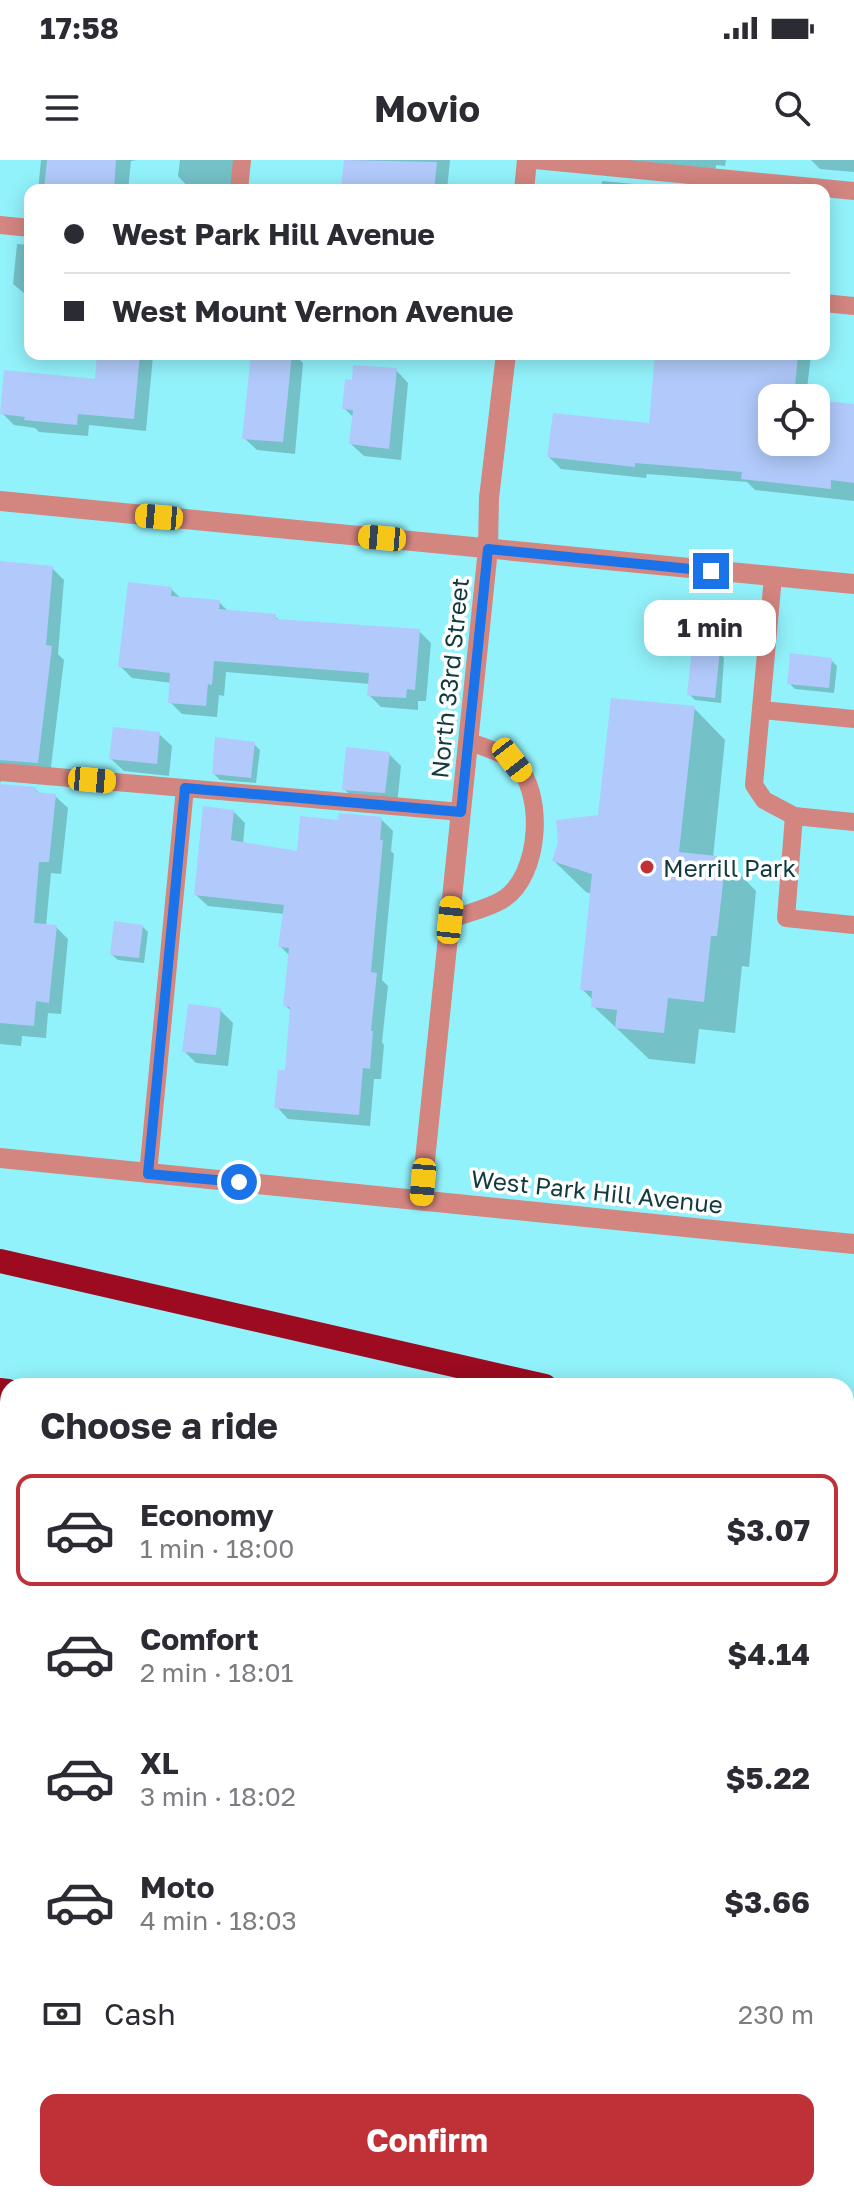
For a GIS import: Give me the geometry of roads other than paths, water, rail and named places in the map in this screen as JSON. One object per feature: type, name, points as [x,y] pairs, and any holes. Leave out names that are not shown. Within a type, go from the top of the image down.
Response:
[{"type":"highway","points":[[0,1261],[510,1378]]},
{"type":"street","points":[[525,184],[527,160]]},
{"type":"street","name":"North 33rd Street","points":[[421,1199],[488,549],[489,498],[505,360]]},
{"type":"street","points":[[0,501],[854,584]]},
{"type":"street","name":"West Park Hill Avenue","points":[[0,1158],[854,1244]]},
{"type":"lane","points":[[240,184],[242,160]]},
{"type":"lane","points":[[535,160],[755,184]]},
{"type":"lane","points":[[830,190],[854,191]]},
{"type":"lane","points":[[0,225],[24,227]]},
{"type":"lane","points":[[830,304],[854,306]]},
{"type":"lane","points":[[773,577],[754,785],[764,800],[794,816],[854,822]]},
{"type":"lane","points":[[762,710],[854,719]]},
{"type":"lane","points":[[450,920],[504,899],[522,877],[534,844],[530,782],[512,760],[468,741]]},
{"type":"lane","points":[[0,772],[461,812]]},
{"type":"lane","points":[[148,1174],[185,788]]},
{"type":"lane","points":[[794,816],[786,918],[854,925]]},
{"type":"place","name":"Merrill Park","points":[[647,867]]}]
